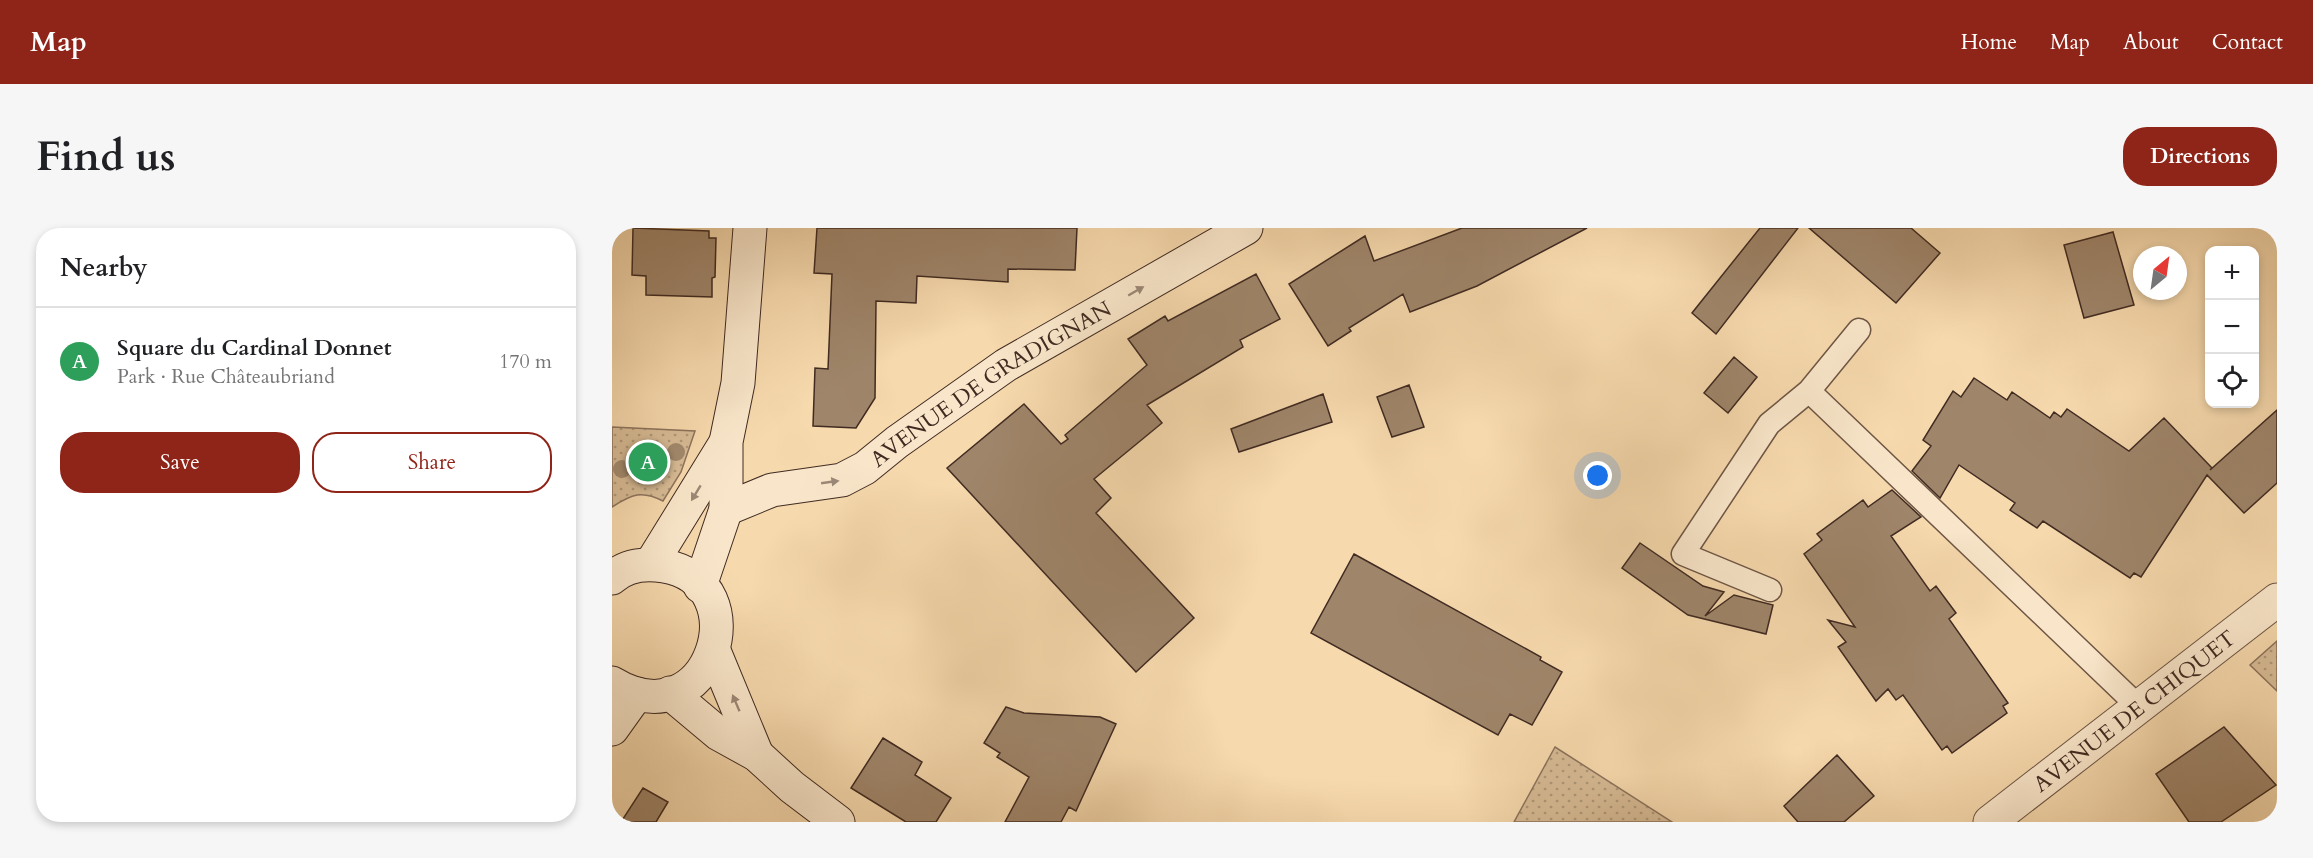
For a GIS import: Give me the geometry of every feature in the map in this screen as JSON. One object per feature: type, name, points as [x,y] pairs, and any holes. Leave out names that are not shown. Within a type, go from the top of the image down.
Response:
[{"type":"street","points":[[700,586],[726,509],[726,442],[738,383],[750,228]]},
{"type":"street","name":"AVENUE DE GRADIGNAN","points":[[726,509],[772,490],[842,480],[865,468],[897,442],[1006,365],[1246,228]]},
{"type":"street","points":[[651,564],[726,442]]},
{"type":"street","points":[[612,578],[633,567],[651,564],[669,567],[686,574],[700,586],[710,600],[716,617],[714,651],[757,755]]},
{"type":"street","name":"AVENUE DE CHIQUET","points":[[1990,822],[2277,600]]},
{"type":"street","points":[[612,729],[624,689],[670,693],[697,678],[714,651]]},
{"type":"street","points":[[670,693],[719,734],[757,755],[792,787],[838,822]]},
{"type":"lane","points":[[1770,590],[1683,554],[1769,424],[1809,391],[1859,330]]},
{"type":"lane","points":[[1809,391],[2139,707]]},
{"type":"shaded area","points":[[612,427],[695,431],[681,472],[663,501],[649,495],[637,495],[612,507]]},
{"type":"shaded area","points":[[2277,641],[2277,691],[2250,665]]},
{"type":"shaded area","points":[[1555,747],[1672,822],[1514,822]]},
{"type":"building","points":[[633,228],[709,231],[709,238],[716,238],[712,297],[646,295],[646,276],[632,275]]},
{"type":"building","points":[[817,228],[1077,228],[1075,270],[1008,269],[1008,282],[917,276],[916,303],[876,301],[875,398],[856,428],[813,426],[815,368],[828,369],[832,274],[814,273]]},
{"type":"building","points":[[1462,228],[1587,228],[1477,286],[1410,312],[1403,294],[1349,328],[1351,331],[1328,346],[1289,284],[1365,236],[1374,261]]},
{"type":"building","points":[[1760,228],[1798,228],[1716,334],[1692,313]]},
{"type":"building","points":[[1809,228],[1911,228],[1940,253],[1896,303]]},
{"type":"building","points":[[2113,232],[2134,305],[2084,318],[2064,245]]},
{"type":"building","points":[[1256,274],[1280,319],[1240,340],[1243,347],[1147,405],[1162,423],[1094,479],[1111,498],[1096,513],[1194,618],[1136,672],[947,468],[1024,404],[1061,444],[1068,439],[1065,435],[1147,365],[1128,339],[1165,316],[1168,321]]},
{"type":"building","points":[[1734,357],[1757,377],[1728,413],[1704,393]]},
{"type":"building","points":[[1974,378],[2007,400],[2012,392],[2050,418],[2054,412],[2061,417],[2067,409],[2129,451],[2164,418],[2212,468],[2210,470],[2277,410],[2277,483],[2244,513],[2207,475],[2141,577],[2134,573],[2130,578],[2043,521],[2037,528],[2010,510],[2015,503],[1959,465],[1940,498],[1912,471],[1931,446],[1923,440],[1953,391],[1961,397]]},
{"type":"building","points":[[1409,385],[1424,427],[1392,437],[1377,397]]},
{"type":"building","points":[[1323,394],[1332,422],[1239,452],[1231,429]]},
{"type":"building","points":[[1892,490],[1921,517],[1891,536],[1930,591],[1936,586],[1956,613],[1949,619],[2008,703],[2003,706],[2007,713],[1952,753],[1947,746],[1942,750],[1903,695],[1896,700],[1888,689],[1876,701],[1838,647],[1846,642],[1828,620],[1855,627],[1804,554],[1822,540],[1817,534],[1863,500],[1868,507]]},
{"type":"building","points":[[1640,543],[1703,586],[1724,592],[1705,616],[1734,595],[1773,605],[1766,634],[1688,615],[1622,568]]},
{"type":"building","points":[[1354,554],[1541,657],[1540,660],[1562,672],[1532,725],[1510,714],[1498,735],[1311,633]]},
{"type":"building","points":[[1006,707],[1024,713],[1100,717],[1116,724],[1076,811],[1069,807],[1061,822],[1005,822],[1029,777],[997,757],[1000,753],[984,743]]},
{"type":"building","points":[[2224,727],[2276,785],[2221,822],[2189,822],[2156,774]]},
{"type":"building","points":[[883,738],[922,762],[915,775],[951,798],[936,822],[906,822],[851,788]]},
{"type":"building","points":[[1837,755],[1874,796],[1844,822],[1798,822],[1784,806]]},
{"type":"building","points":[[643,788],[668,802],[656,822],[621,822]]},
{"type":"place","name":"Square du Cardinal Donnet","points":[[648,462]]}]
